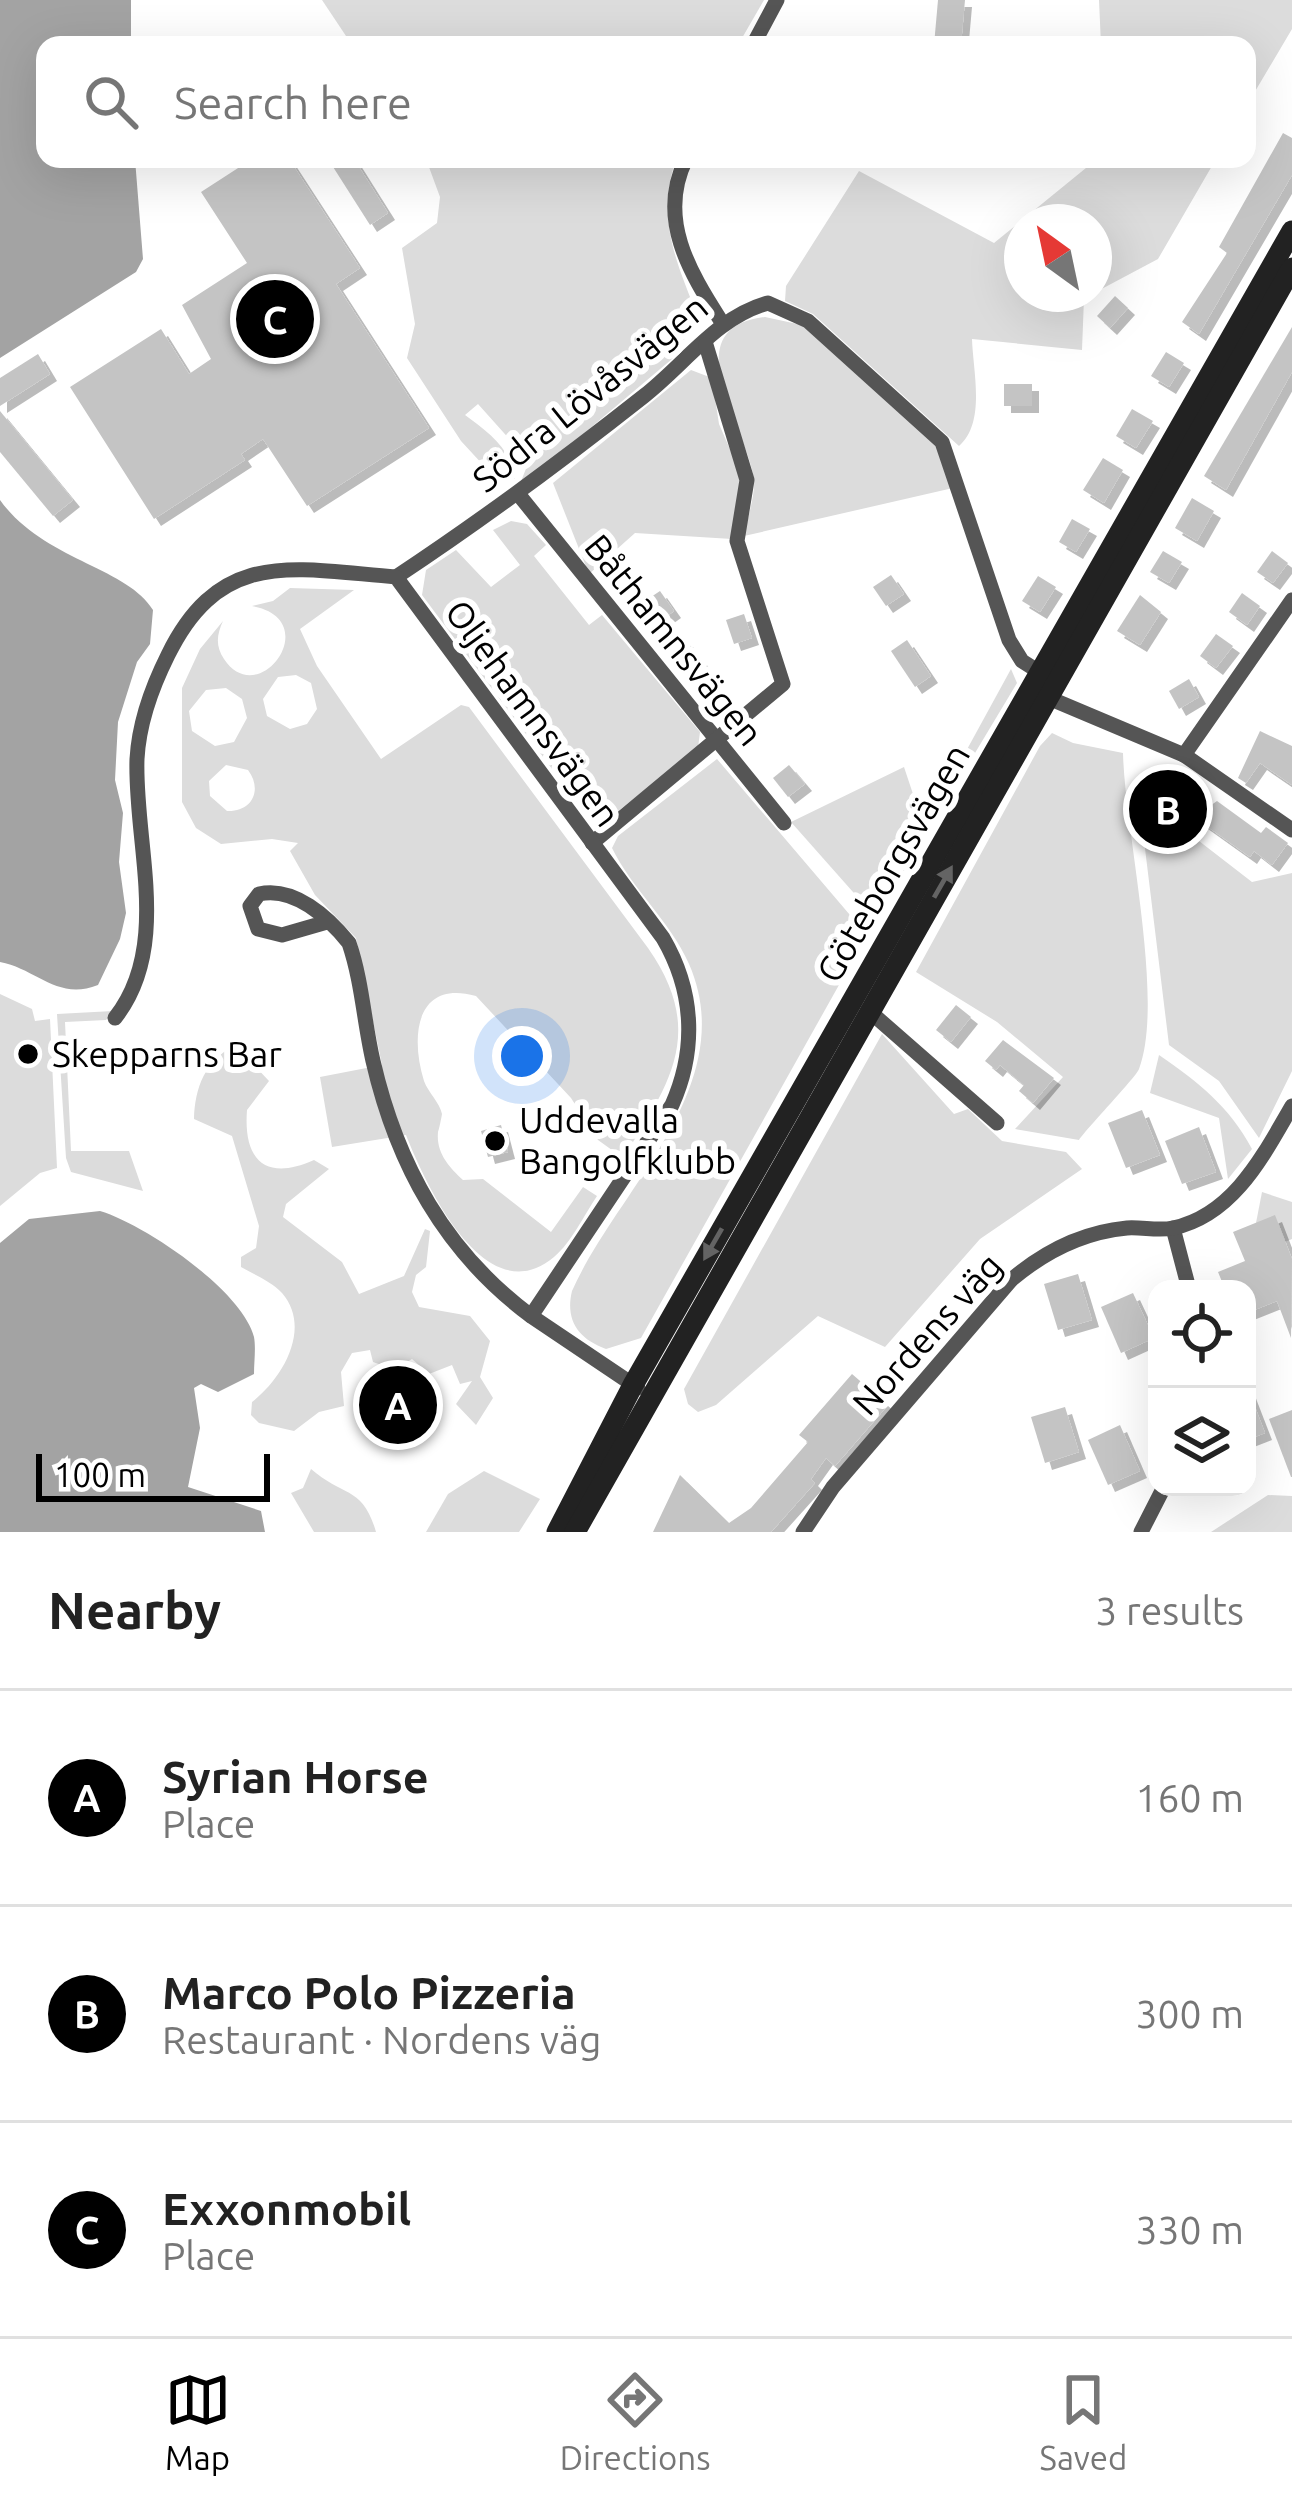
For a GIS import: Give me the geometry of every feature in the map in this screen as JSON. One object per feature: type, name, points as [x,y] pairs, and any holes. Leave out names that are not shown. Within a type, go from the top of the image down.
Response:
[{"type":"main road","name":"Göteborgsvägen","points":[[557,1532],[868,1010],[1045,686],[1077,614],[1292,231]]},
{"type":"main road","name":"Göteborgsvägen","points":[[575,1532],[642,1390],[1045,686],[1292,268]]},
{"type":"street","points":[[758,36],[777,0]]},
{"type":"street","points":[[683,168],[673,197],[676,232],[695,280],[721,321]]},
{"type":"street","name":"Södra Lövåsvägen","points":[[396,577],[519,495],[706,345],[721,321],[768,304],[808,321],[942,442],[1009,640],[1045,686]]},
{"type":"street","points":[[592,843],[784,684],[737,541],[747,480],[725,424],[717,372],[706,345]]},
{"type":"street","name":"Båthamnsvägen","points":[[519,495],[784,823]]},
{"type":"street","points":[[116,1018],[133,986],[148,934],[138,818],[139,737],[159,674],[179,636],[207,598],[249,573],[297,569],[396,577]]},
{"type":"street","name":"Oljehamnsvägen","points":[[396,577],[677,964],[689,1004],[687,1053],[672,1105],[531,1316]]},
{"type":"street","points":[[1184,754],[1292,600]]},
{"type":"street","points":[[1045,686],[1184,754],[1292,830]]},
{"type":"street","points":[[327,922],[273,935],[258,928],[250,906],[260,894],[285,891],[327,922],[349,943],[375,1067],[425,1199],[469,1264],[531,1316],[642,1390]]},
{"type":"street","points":[[868,1010],[998,1123]]},
{"type":"street","name":"Nordens väg","points":[[803,1532],[833,1487],[1011,1280],[1039,1258],[1087,1237],[1130,1228],[1173,1228],[1239,1189],[1292,1106]]},
{"type":"street","points":[[1173,1228],[1187,1280]]},
{"type":"street","points":[[1141,1532],[1159,1496]]},
{"type":"shaded area","points":[[0,0],[131,0],[131,36],[36,36],[36,168],[136,168],[143,259],[136,272],[0,358]]},
{"type":"shaded area","points":[[322,0],[764,0],[743,36],[346,36]]},
{"type":"shaded area","points":[[1099,0],[1292,0],[1292,29],[1256,90],[1256,36],[1101,36]]},
{"type":"shaded area","points":[[429,168],[674,168],[668,201],[671,240],[698,317],[672,359],[518,489],[529,461],[478,404],[465,415],[490,435],[513,468],[515,479],[496,479],[461,441],[407,358],[415,324],[402,248],[437,223],[440,197]]},
{"type":"shaded area","points":[[1086,168],[1211,168],[1158,259],[1112,283],[1112,204],[1042,204]]},
{"type":"shaded area","points":[[859,171],[994,243],[1004,235],[1004,312],[1083,312],[1082,350],[972,339],[975,410],[973,424],[959,446],[813,314],[785,301],[786,286]]},
{"type":"shaded area","points":[[765,317],[802,325],[937,445],[953,488],[744,536],[754,481],[722,385],[719,361],[723,341],[737,325]]},
{"type":"shaded area","points":[[691,370],[712,378],[719,424],[742,477],[732,539],[635,533],[589,574],[553,483]]},
{"type":"shaded area","points":[[0,500],[38,536],[124,583],[153,610],[150,644],[137,662],[118,722],[115,780],[123,813],[119,862],[126,913],[120,939],[98,985],[84,989],[59,987],[0,962]]},
{"type":"shaded area","points":[[511,521],[527,524],[546,545],[534,556],[589,625],[602,615],[700,732],[698,748],[603,823],[588,817],[422,595],[426,570],[456,550],[491,587],[520,565],[493,530]]},
{"type":"shaded area","points":[[290,588],[354,590],[300,629],[317,666],[381,759],[461,705],[469,707],[666,978],[678,1031],[675,1056],[655,1105],[623,1158],[598,1140],[571,1098],[476,996],[441,996],[422,1015],[420,1064],[442,1114],[439,1147],[458,1175],[463,1180],[483,1179],[551,1232],[583,1187],[597,1196],[560,1251],[529,1270],[504,1269],[482,1257],[461,1236],[427,1182],[406,1135],[332,1147],[320,1077],[382,1065],[356,938],[315,895],[290,851],[298,843],[272,839],[221,844],[196,828],[182,802],[182,688],[200,649],[223,621],[218,640],[224,659],[238,672],[254,675],[268,669],[285,642],[284,627],[273,614],[252,606],[273,601]],"holes":[[[296,675],[311,683],[317,709],[307,724],[290,729],[267,716],[263,699],[278,677]],[[226,688],[242,699],[247,718],[234,742],[215,746],[192,731],[189,711],[206,690]],[[226,765],[248,770],[255,792],[249,804],[227,811],[210,796],[209,781]]]},
{"type":"shaded area","points":[[1011,669],[1017,683],[876,918],[791,822],[904,767],[914,797],[932,803],[947,786]]},
{"type":"shaded area","points":[[1052,733],[1073,743],[1123,753],[1146,960],[1146,1039],[1139,1069],[1079,1140],[1015,1129],[1063,1077],[997,1022],[916,972],[1040,746]]},
{"type":"shaded area","points":[[717,759],[867,935],[641,1338],[606,1349],[576,1327],[570,1311],[572,1291],[687,1094],[699,1052],[701,1009],[681,948],[612,848],[618,836]]},
{"type":"shaded area","points":[[1142,824],[1168,843],[1199,841],[1252,882],[1292,873],[1292,1071],[1259,1138],[1219,1081],[1169,1045]]},
{"type":"shaded area","points":[[0,994],[32,1009],[35,1021],[50,1019],[57,1168],[40,1173],[0,1206]]},
{"type":"shaded area","points":[[113,1011],[106,1020],[65,1022],[71,1151],[129,1151],[143,1191],[71,1172],[66,1158],[57,1014]]},
{"type":"shaded area","points":[[882,1034],[954,1114],[968,1109],[1002,1141],[1066,1152],[1082,1169],[980,1239],[885,1347],[818,1316],[716,1405],[698,1412],[688,1404],[684,1389]]},
{"type":"shaded area","points":[[235,1045],[269,1081],[247,1110],[254,1154],[271,1167],[314,1160],[329,1169],[286,1204],[283,1217],[342,1262],[359,1294],[404,1276],[425,1229],[430,1231],[426,1267],[416,1275],[412,1292],[419,1307],[470,1316],[490,1341],[480,1377],[493,1398],[476,1425],[456,1404],[472,1381],[460,1384],[452,1365],[429,1374],[412,1359],[393,1366],[373,1362],[370,1350],[352,1353],[341,1372],[344,1406],[319,1412],[294,1431],[259,1423],[251,1415],[252,1402],[273,1381],[290,1353],[294,1322],[282,1293],[241,1267],[241,1257],[256,1248],[259,1226],[232,1136],[194,1119],[204,1076]]},
{"type":"shaded area","points":[[1159,1055],[1212,1096],[1252,1149],[1228,1179],[1219,1118],[1150,1093]]},
{"type":"shaded area","points":[[1262,1192],[1292,1202],[1292,1239],[1285,1242],[1256,1223]]},
{"type":"shaded area","points":[[100,1211],[189,1261],[246,1319],[254,1337],[254,1374],[218,1392],[201,1384],[194,1388],[200,1428],[188,1487],[261,1511],[265,1532],[0,1532],[0,1243],[29,1219]]},
{"type":"shaded area","points":[[311,1469],[358,1499],[376,1532],[314,1532],[291,1493],[303,1488]]},
{"type":"shaded area","points":[[484,1471],[540,1499],[519,1532],[426,1532],[448,1494]]},
{"type":"shaded area","points":[[1268,1495],[1292,1496],[1292,1532],[1211,1532]]},
{"type":"building","points":[[938,0],[965,0],[962,36],[935,36]]},
{"type":"building","points":[[1283,133],[1292,138],[1292,175],[1199,334],[1182,322],[1227,253],[1219,247]]},
{"type":"building","points":[[238,168],[295,168],[360,268],[336,284],[429,428],[307,506],[263,439],[241,454],[245,460],[154,519],[70,387],[161,329],[189,374],[211,359],[182,305],[247,263],[201,192]]},
{"type":"building","points":[[334,168],[360,168],[388,213],[370,225]]},
{"type":"building","points":[[1115,296],[1128,308],[1110,328],[1097,316],[1112,312]]},
{"type":"building","points":[[1292,327],[1292,372],[1226,490],[1204,476]]},
{"type":"building","points":[[1166,352],[1184,363],[1169,387],[1151,376]]},
{"type":"building","points":[[38,354],[50,374],[0,406],[0,378]]},
{"type":"building","points":[[1004,384],[1032,384],[1032,406],[1004,406]]},
{"type":"building","points":[[1132,409],[1153,421],[1136,448],[1116,436]]},
{"type":"building","points":[[0,411],[73,500],[53,516],[0,452]]},
{"type":"building","points":[[1103,458],[1123,470],[1104,503],[1083,490]]},
{"type":"building","points":[[1192,498],[1214,511],[1197,541],[1175,528]]},
{"type":"building","points":[[1072,519],[1090,529],[1076,552],[1059,542]]},
{"type":"building","points":[[1163,551],[1182,562],[1169,583],[1150,572]]},
{"type":"building","points":[[1272,551],[1288,563],[1273,583],[1257,572]]},
{"type":"building","points":[[891,575],[904,594],[886,606],[873,587]]},
{"type":"building","points":[[1038,576],[1056,587],[1040,612],[1022,601]]},
{"type":"building","points":[[660,591],[674,611],[656,624],[642,603]]},
{"type":"building","points":[[1242,593],[1260,606],[1247,625],[1229,612]]},
{"type":"building","points":[[1140,595],[1161,612],[1140,645],[1117,631]]},
{"type":"building","points":[[744,614],[752,638],[734,644],[726,620]]},
{"type":"building","points":[[1216,634],[1233,646],[1216,668],[1200,656]]},
{"type":"building","points":[[686,640],[702,661],[686,673],[671,651]]},
{"type":"building","points":[[907,640],[931,676],[915,687],[891,651]]},
{"type":"building","points":[[1189,679],[1199,697],[1179,709],[1169,691]]},
{"type":"building","points":[[1260,731],[1292,746],[1292,785],[1260,763],[1246,783],[1238,778]]},
{"type":"building","points":[[789,765],[805,784],[788,797],[773,778]]},
{"type":"building","points":[[1190,784],[1207,808],[1217,801],[1261,833],[1266,827],[1288,843],[1272,865],[1254,851],[1250,857],[1201,822],[1178,837],[1159,805]]},
{"type":"building","points":[[956,1005],[971,1017],[951,1042],[936,1030]]},
{"type":"building","points":[[1003,1040],[1054,1078],[1033,1103],[1019,1091],[1024,1085],[1000,1065],[996,1070],[985,1061]]},
{"type":"building","points":[[1142,1110],[1160,1155],[1126,1168],[1108,1123]]},
{"type":"building","points":[[501,1125],[508,1152],[488,1157],[481,1131]]},
{"type":"building","points":[[1199,1127],[1216,1172],[1182,1184],[1165,1141]]},
{"type":"building","points":[[1275,1215],[1292,1259],[1291,1338],[1277,1301],[1256,1309],[1256,1280],[1221,1280],[1218,1272],[1245,1261],[1233,1232]]},
{"type":"building","points":[[1078,1274],[1092,1320],[1058,1330],[1044,1284]]},
{"type":"building","points":[[1133,1293],[1148,1325],[1148,1341],[1121,1353],[1101,1307]]},
{"type":"building","points":[[852,1374],[888,1405],[835,1466],[826,1458],[811,1479],[815,1483],[771,1532],[653,1532],[680,1475],[729,1523],[751,1508],[808,1442],[799,1435]]},
{"type":"building","points":[[1065,1407],[1079,1452],[1045,1463],[1031,1417]]},
{"type":"building","points":[[1256,1410],[1265,1433],[1256,1436]]},
{"type":"building","points":[[1292,1410],[1292,1477],[1291,1477],[1269,1419]]},
{"type":"building","points":[[1120,1425],[1140,1471],[1108,1485],[1088,1440]]},
{"type":"place","name":"Exxonmobil","points":[[275,319]]},
{"type":"place","name":"Marco Polo Pizzeria","points":[[1168,809]]},
{"type":"place","name":"Skepparns Bar","points":[[28,1054]]},
{"type":"place","name":"Uddevalla Bangolfklubb","points":[[495,1141]]},
{"type":"place","name":"Syrian Horse","points":[[398,1405]]}]
